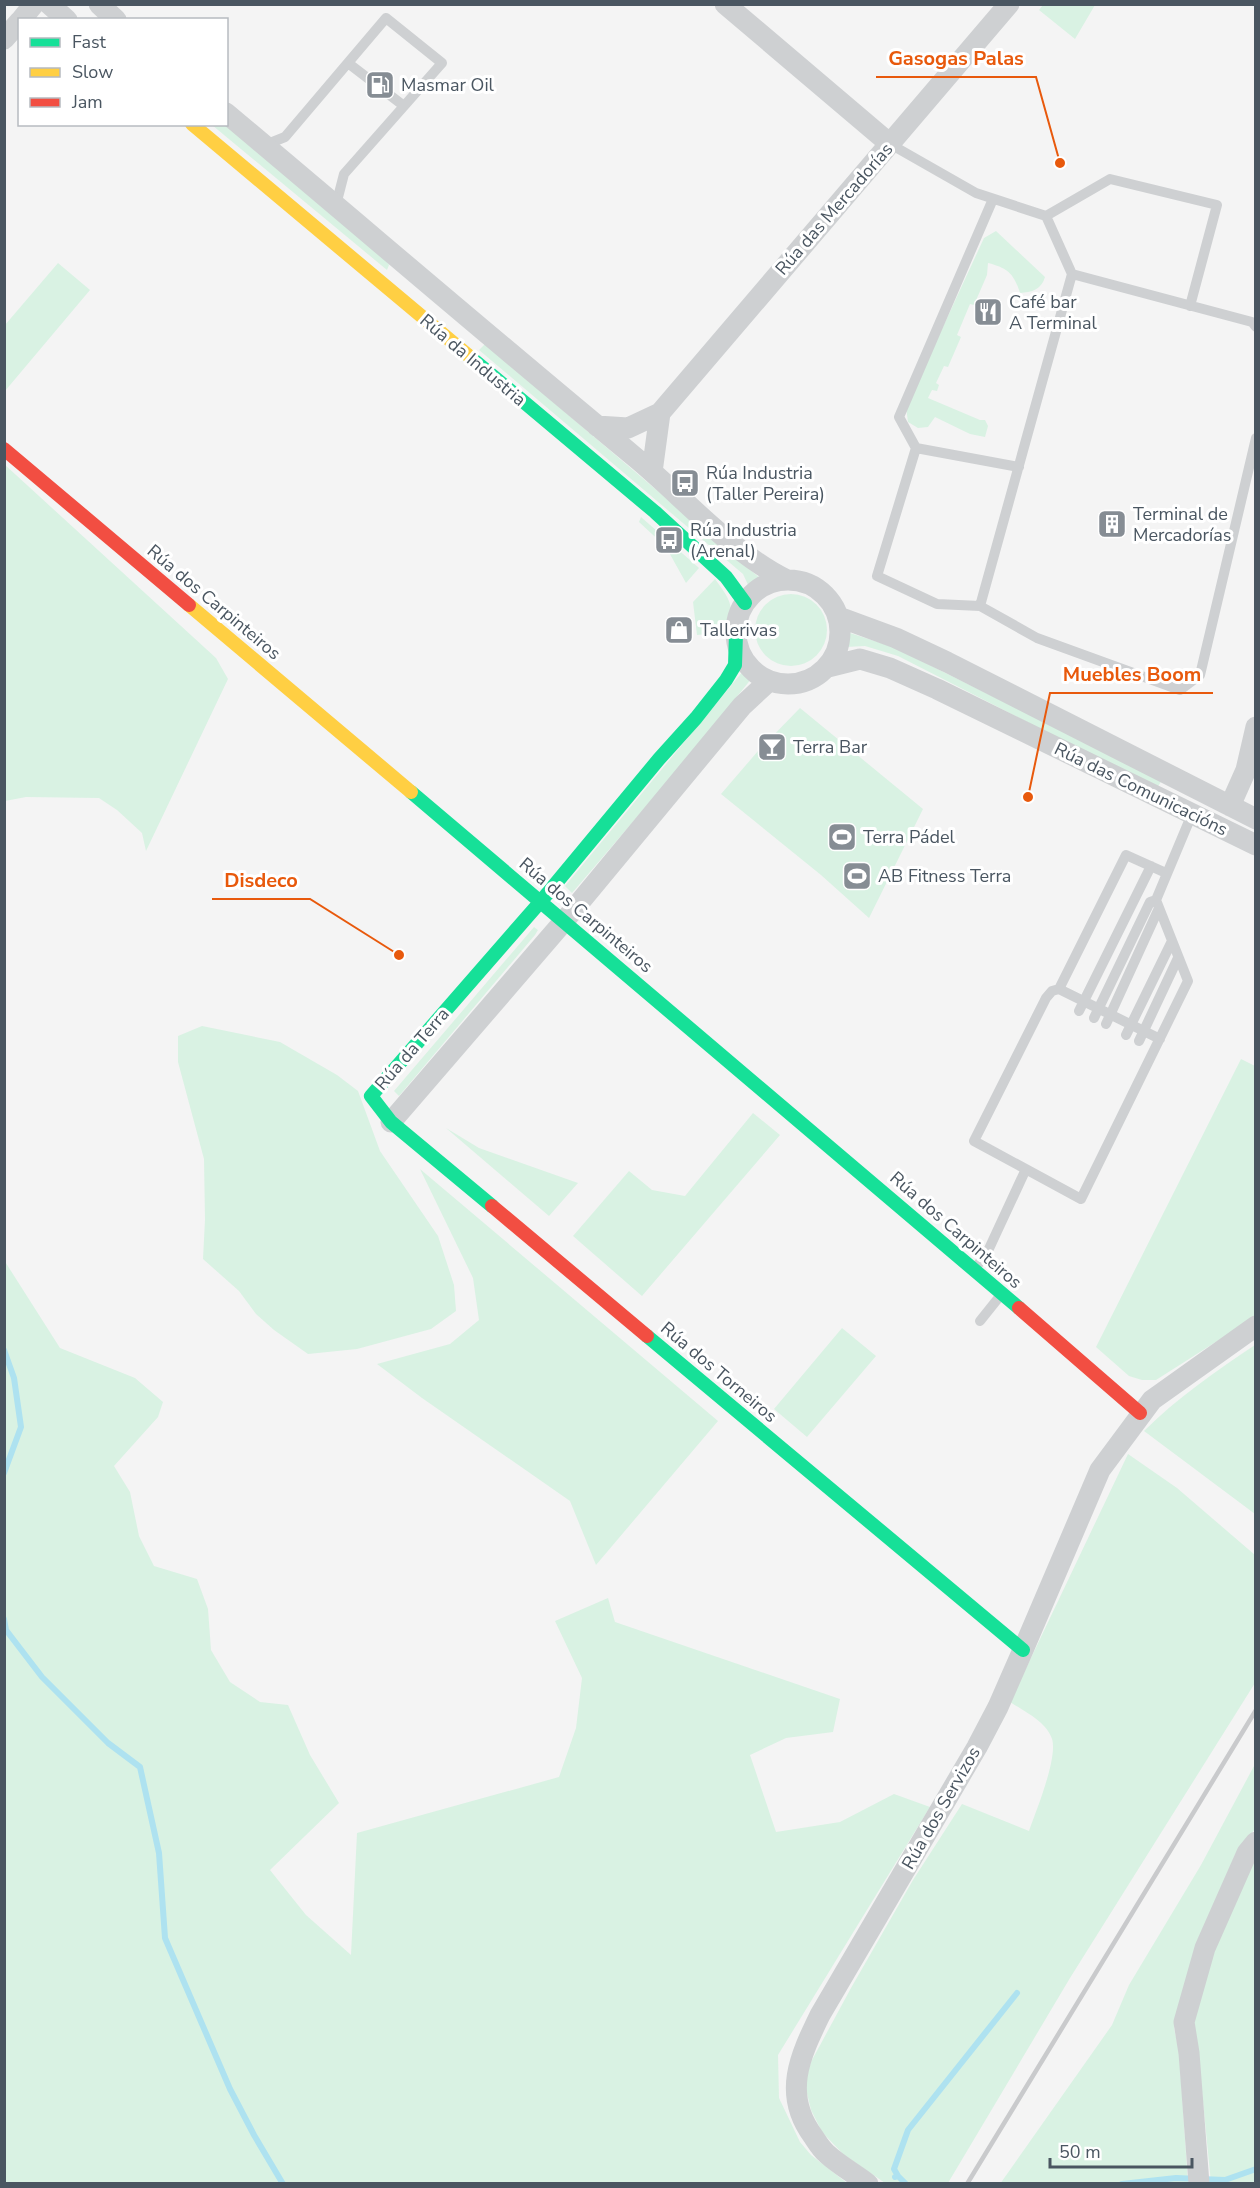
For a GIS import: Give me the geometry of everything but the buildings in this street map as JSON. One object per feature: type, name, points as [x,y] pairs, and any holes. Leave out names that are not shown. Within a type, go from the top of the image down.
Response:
[{"type":"street","points":[[22,18],[34,4]]},
{"type":"street","points":[[49,4],[65,18]]},
{"type":"street","points":[[99,4],[114,18]]},
{"type":"street","points":[[725,4],[890,144]]},
{"type":"street","name":"Rúa das Mercadorías","points":[[597,426],[628,428],[660,413],[1009,4]]},
{"type":"street","points":[[4,39],[18,22]]},
{"type":"street","name":"Rúa da Industria","points":[[228,114],[652,472],[732,543],[772,573],[787,580]]},
{"type":"street","name":"Rúa da Industria","points":[[194,126],[655,512],[726,577],[746,603]]},
{"type":"street","points":[[388,289],[409,267]]},
{"type":"street","points":[[462,351],[481,328]]},
{"type":"street","points":[[652,472],[660,413]]},
{"type":"street","name":"Rúa dos Carpinteiros","points":[[4,449],[542,900],[1140,1413]]},
{"type":"street","points":[[769,681],[756,673],[746,662],[739,649],[736,634],[737,623],[746,603],[757,591],[771,583],[787,580],[804,583],[819,590],[831,602],[839,617],[841,635],[837,652],[828,667]]},
{"type":"street","name":"Rúa das Comunicacións","points":[[839,617],[896,638],[947,662],[1256,819]]},
{"type":"street","name":"Rúa da Terra","points":[[736,634],[735,665],[696,718],[658,759],[542,900],[371,1096],[391,1122],[565,920],[742,706],[769,681]]},
{"type":"street","name":"Rúa das Comunicacións","points":[[769,681],[790,684],[811,680],[828,667],[860,659],[890,668],[1256,846]]},
{"type":"street","points":[[1230,806],[1246,770],[1256,727]]},
{"type":"street","name":"Rúa dos Torneiros","points":[[391,1122],[1023,1650]]},
{"type":"street","name":"Rúa dos Servizos","points":[[868,2184],[825,2153],[805,2126],[797,2100],[796,2078],[802,2052],[820,2015],[977,1747],[998,1707],[1100,1470],[1140,1413],[1152,1400],[1256,1326]]},
{"type":"street","points":[[1199,2184],[1189,2054],[1184,2022],[1205,1948],[1248,1853],[1256,1842]]},
{"type":"lane","points":[[266,146],[285,137],[386,18],[442,63],[344,174],[336,206]]},
{"type":"lane","points":[[348,63],[404,106]]},
{"type":"lane","points":[[890,144],[976,193],[1046,216],[1110,179],[1216,205],[1191,306]]},
{"type":"lane","points":[[993,199],[899,417],[916,448],[877,576],[937,604],[980,606],[1037,638],[1180,690],[1200,675],[1256,438]]},
{"type":"lane","points":[[980,606],[1072,274],[1046,216]]},
{"type":"lane","points":[[1072,274],[1252,322],[1256,327]]},
{"type":"lane","points":[[916,448],[1018,467]]},
{"type":"lane","points":[[1108,1019],[1192,814]]},
{"type":"lane","points":[[1157,904],[1188,981],[1081,1199],[974,1141],[1047,998],[1052,991],[1059,989],[1126,855],[1166,873]]},
{"type":"lane","points":[[1082,1006],[1151,866]]},
{"type":"lane","points":[[1096,1013],[1150,902],[1157,904]]},
{"type":"lane","points":[[1128,1030],[1172,941]]},
{"type":"lane","points":[[1142,1036],[1178,958]]},
{"type":"lane","points":[[1059,989],[1082,1006],[1128,1030],[1142,1036],[1160,1039]]},
{"type":"lane","points":[[975,1270],[987,1254],[1026,1169]]},
{"type":"lane","points":[[980,1321],[1002,1293]]},
{"type":"green space","points":[[1043,5],[1095,5],[1075,39],[1039,10]]},
{"type":"green space","points":[[213,126],[227,126],[385,259],[389,265],[387,270]]},
{"type":"green space","points":[[996,231],[1045,277],[1036,289],[1020,293],[1009,273],[1001,267],[988,263],[987,275],[974,305],[970,304],[957,335],[961,337],[948,367],[944,366],[936,383],[939,385],[937,391],[932,390],[928,398],[980,420],[985,420],[988,426],[985,437],[970,434],[935,417],[928,427],[918,428],[908,422],[906,407],[984,238]]},
{"type":"green space","points":[[58,263],[90,290],[5,391],[5,325]]},
{"type":"green space","points":[[485,344],[761,579],[749,587],[743,574],[479,350]]},
{"type":"green space","points":[[4,464],[216,658],[228,679],[146,851],[142,833],[117,810],[99,798],[26,797],[5,801]]},
{"type":"green space","points":[[641,517],[699,568],[686,583],[666,547],[639,522]]},
{"type":"green space","points":[[715,579],[730,604],[729,632],[697,635],[693,602]]},
{"type":"green space","points":[[791,594],[811,600],[821,610],[827,630],[821,650],[811,660],[791,666],[771,660],[761,650],[755,630],[761,610],[771,600]]},
{"type":"green space","points":[[850,633],[893,647],[1162,780],[1157,788],[898,656],[865,646],[846,647]]},
{"type":"green space","points":[[744,670],[752,678],[679,768],[572,893],[565,886]]},
{"type":"green space","name":"Terra Pádel","points":[[800,708],[923,809],[869,918],[821,875],[721,794],[758,751]]},
{"type":"green space","points":[[534,927],[538,930],[535,935],[399,1096],[394,1091]]},
{"type":"green space","points":[[202,1026],[280,1042],[337,1075],[358,1091],[380,1151],[438,1236],[454,1285],[456,1311],[431,1329],[357,1349],[308,1354],[256,1314],[239,1291],[203,1259],[204,1159],[178,1062],[178,1036]]},
{"type":"green space","points":[[1241,1059],[1255,1066],[1255,1317],[1156,1380],[1142,1380],[1129,1376],[1096,1347]]},
{"type":"green space","points":[[753,1113],[780,1135],[642,1296],[573,1236],[629,1171],[652,1190],[685,1196]]},
{"type":"green space","points":[[446,1128],[479,1148],[578,1183],[549,1216]]},
{"type":"green space","points":[[420,1169],[718,1421],[596,1565],[570,1501],[377,1364],[450,1344],[479,1320],[473,1278]]},
{"type":"green space","points":[[4,1260],[60,1348],[135,1378],[163,1402],[158,1417],[114,1466],[130,1492],[139,1536],[154,1566],[197,1579],[208,1609],[211,1650],[230,1682],[260,1702],[288,1705],[310,1755],[339,1803],[270,1870],[306,1915],[351,1955],[357,1833],[559,1777],[576,1728],[582,1678],[555,1621],[608,1598],[615,1622],[840,1699],[833,1732],[786,1738],[750,1755],[776,1832],[840,1822],[894,1794],[930,1807],[778,2055],[779,2098],[800,2142],[811,2155],[847,2183],[5,2183]]},
{"type":"green space","points":[[842,1328],[876,1356],[807,1437],[774,1409]]},
{"type":"green space","points":[[1255,1345],[1255,1514],[1144,1431],[1183,1396]]},
{"type":"green space","points":[[1128,1454],[1177,1488],[1255,1555],[1255,1683],[1070,1978],[948,2183],[885,2183],[843,2154],[822,2132],[811,2110],[804,2081],[812,2060],[851,1988],[913,1880],[962,1804],[1029,1831],[1052,1759],[1052,1739],[1040,1722],[1010,1702]]},
{"type":"green space","points":[[1254,1766],[1256,1767],[1255,1829],[1235,1855],[1194,1952],[1174,2028],[1179,2051],[1188,2183],[1000,2184],[1112,2025],[1129,1985],[1201,1865]]},
{"type":"green space","points":[[1255,1855],[1255,2183],[1211,2183],[1197,2040],[1190,2019],[1207,1951]]},
{"type":"waterway","points":[[4,1350],[14,1378],[21,1427],[4,1473]]},
{"type":"waterway","points":[[4,1619],[6,1630],[42,1677],[108,1743],[140,1767],[159,1853],[165,1938],[230,2089],[283,2184]]},
{"type":"waterway","points":[[898,2176],[894,2169],[908,2130],[1017,1993]]},
{"type":"waterway","points":[[1122,2184],[1176,2178],[1225,2180],[1256,2169]]},
{"type":"waterway","points":[[895,2177],[898,2176],[906,2184]]},
{"type":"railway","points":[[967,2184],[1256,1710]]},
{"type":"traffic: fast","points":[[469,356],[655,512],[726,577],[745,603]]},
{"type":"traffic: fast","points":[[492,1206],[391,1122],[371,1096],[542,900],[696,718],[735,665],[736,634]]},
{"type":"traffic: fast","points":[[411,792],[1019,1308]]},
{"type":"traffic: fast","points":[[647,1336],[1023,1650]]},
{"type":"traffic: slow","points":[[194,126],[469,356]]},
{"type":"traffic: slow","points":[[189,605],[411,792]]},
{"type":"traffic: jam","points":[[4,449],[189,605]]},
{"type":"traffic: jam","points":[[492,1206],[647,1336]]},
{"type":"traffic: jam","points":[[1019,1308],[1140,1413]]},
{"type":"place","name":"Masmar Oil","points":[[380,85]]},
{"type":"place","name":"Gasogas Palas","points":[[1060,163]]},
{"type":"place","name":"Café bar A Terminal","points":[[988,312]]},
{"type":"place","name":"Rúa Industria (Taller Pereira)","points":[[685,483]]},
{"type":"place","name":"Terminal de Mercadorías","points":[[1112,524]]},
{"type":"place","name":"Rúa Industria (Arenal)","points":[[669,540]]},
{"type":"place","name":"Tallerivas","points":[[679,630]]},
{"type":"place","name":"Terra Bar","points":[[772,747]]},
{"type":"place","name":"Muebles Boom","points":[[1028,797]]},
{"type":"place","name":"Terra Pádel","points":[[842,837]]},
{"type":"place","name":"AB Fitness Terra","points":[[857,876]]},
{"type":"place","name":"Disdeco","points":[[399,955]]}]
